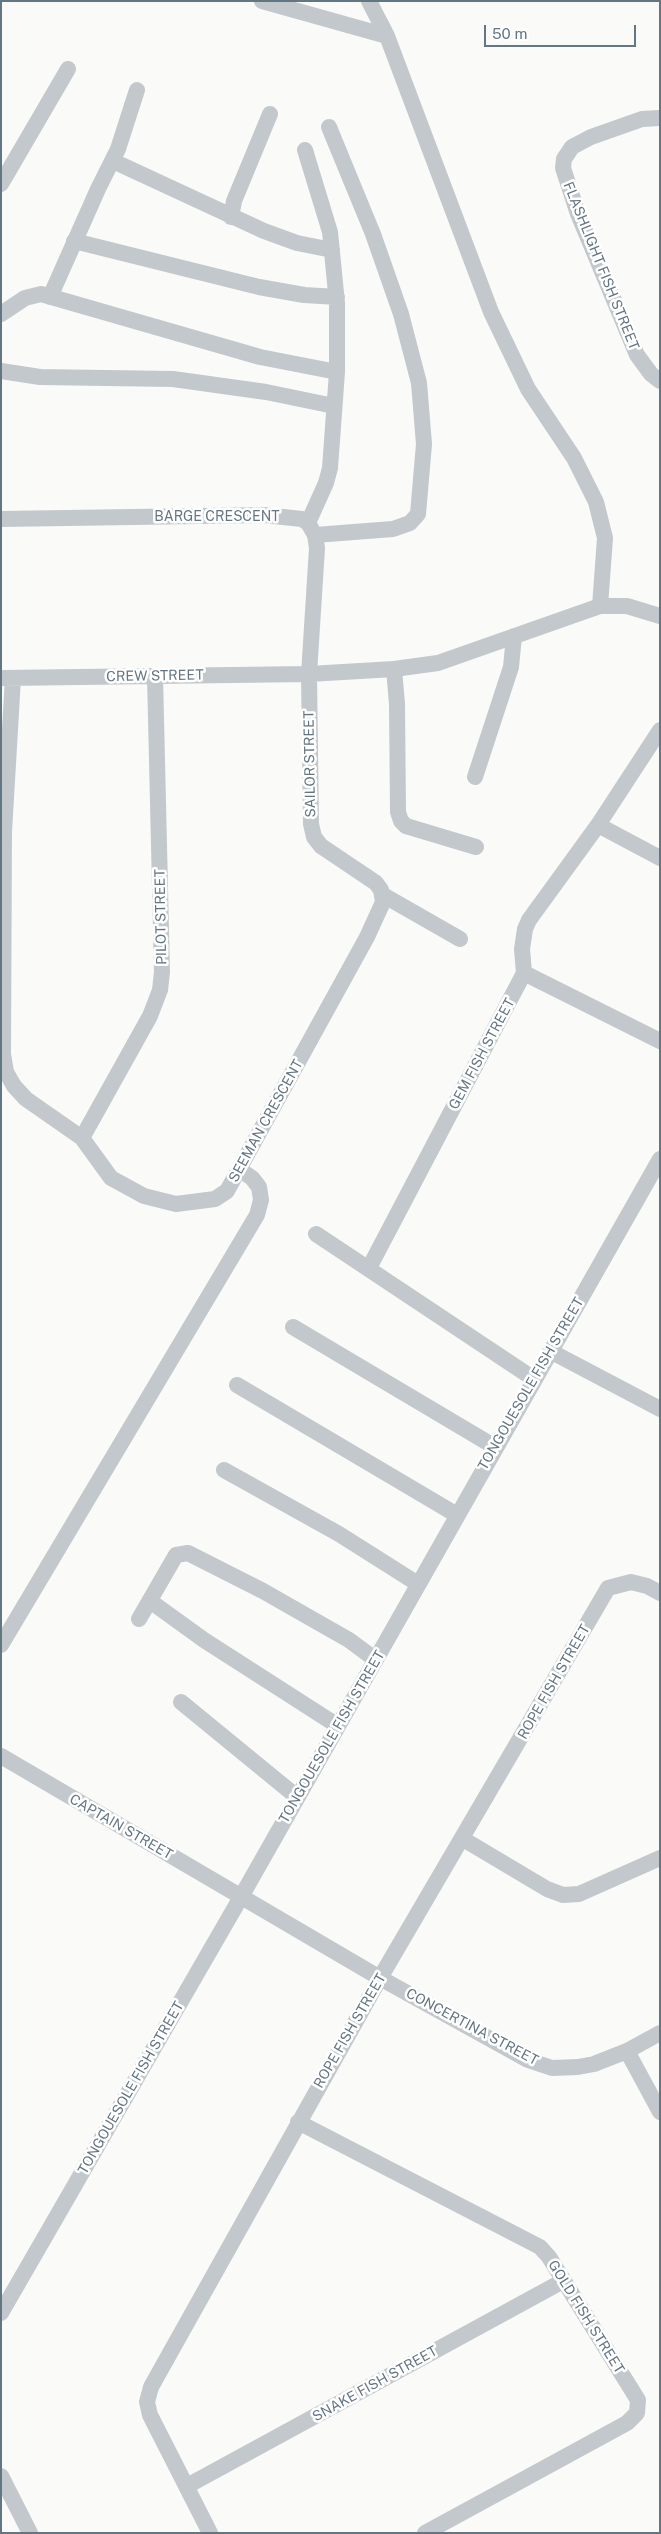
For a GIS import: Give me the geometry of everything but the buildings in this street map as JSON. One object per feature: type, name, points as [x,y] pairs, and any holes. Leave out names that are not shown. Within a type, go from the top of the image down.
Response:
[{"type":"street","points":[[262,1],[387,36]]},
{"type":"street","points":[[369,1],[387,36],[491,312],[528,389],[574,458],[596,502],[605,538],[600,606]]},
{"type":"street","points":[[1,184],[68,69]]},
{"type":"street","points":[[50,297],[98,189],[114,161],[137,90]]},
{"type":"street","points":[[230,217],[234,201],[270,114]]},
{"type":"street","name":"FLASHLIGHT FISH STREET","points":[[660,118],[642,119],[591,137],[572,147],[564,159],[563,168],[578,214],[637,355],[651,374],[660,381]]},
{"type":"street","name":"BARGE CRESCENT","points":[[1,519],[255,515],[293,517],[312,529],[393,529],[410,523],[418,514],[424,444],[419,383],[401,314],[373,234],[329,127]]},
{"type":"street","points":[[305,150],[330,232],[337,297],[337,372],[330,468],[312,529],[317,548],[309,674]]},
{"type":"street","points":[[114,161],[230,217],[297,243],[332,250]]},
{"type":"street","points":[[74,241],[259,287],[304,295],[337,297]]},
{"type":"street","points":[[1,314],[33,294],[41,294],[260,357],[337,372]]},
{"type":"street","points":[[1,371],[40,377],[173,379],[266,392],[334,406]]},
{"type":"street","name":"CREW STREET","points":[[7,678],[309,674],[394,669],[438,663],[600,606],[627,606],[660,616]]},
{"type":"street","points":[[475,778],[510,667],[514,636]]},
{"type":"street","points":[[394,669],[397,704],[398,812],[401,820],[406,826],[476,847]]},
{"type":"street","name":"SAILOR STREET","points":[[309,674],[310,814],[314,837],[329,853],[379,889],[460,939]]},
{"type":"street","name":"PILOT STREET","points":[[82,1138],[150,1016],[160,990],[162,972],[156,676]]},
{"type":"street","name":"SEEMAN CRESCENT","points":[[7,678],[3,832],[3,1054],[6,1072],[14,1086],[26,1099],[82,1138],[111,1178],[144,1196],[176,1204],[210,1200],[220,1196],[227,1190],[382,909],[379,889]]},
{"type":"street","points":[[660,730],[598,825],[529,920],[525,929],[522,949],[524,973],[660,1041]]},
{"type":"street","points":[[598,825],[660,858]]},
{"type":"street","name":"GEM FISH STREET","points":[[369,1268],[524,973]]},
{"type":"street","name":"TONGOUESOLE FISH STREET","points":[[1,2313],[241,1897],[660,1159]]},
{"type":"street","points":[[1,1645],[257,1214],[261,1200],[258,1187],[252,1178],[239,1169]]},
{"type":"street","points":[[316,1234],[534,1379]]},
{"type":"street","points":[[293,1327],[495,1447]]},
{"type":"street","points":[[550,1351],[660,1409]]},
{"type":"street","points":[[238,1385],[457,1515]]},
{"type":"street","points":[[224,1470],[339,1534],[418,1584]]},
{"type":"street","points":[[139,1619],[176,1555],[188,1553],[263,1591],[349,1640],[376,1660]]},
{"type":"street","name":"ROPE FISH STREET","points":[[210,2533],[150,2415],[148,2395],[298,2122],[380,1978],[463,1839],[608,1588],[631,1582],[648,1586],[660,1593]]},
{"type":"street","points":[[150,1601],[204,1640],[338,1726]]},
{"type":"street","points":[[180,1702],[297,1797]]},
{"type":"street","name":"CAPTAIN STREET","points":[[1,1756],[241,1897]]},
{"type":"street","points":[[463,1839],[547,1889],[563,1895],[586,1892],[660,1858]]},
{"type":"street","name":"CONCERTINA STREET","points":[[241,1897],[380,1978],[516,2054],[540,2065],[564,2069],[594,2064],[627,2051],[660,2033]]},
{"type":"street","points":[[627,2051],[660,2112]]},
{"type":"street","name":"GOLD FISH STREET","points":[[298,2122],[534,2243],[549,2257],[636,2397],[637,2413],[627,2423],[425,2533]]},
{"type":"street","name":"SNAKE FISH STREET","points":[[187,2486],[563,2282]]},
{"type":"street","points":[[1,2476],[30,2533]]}]
